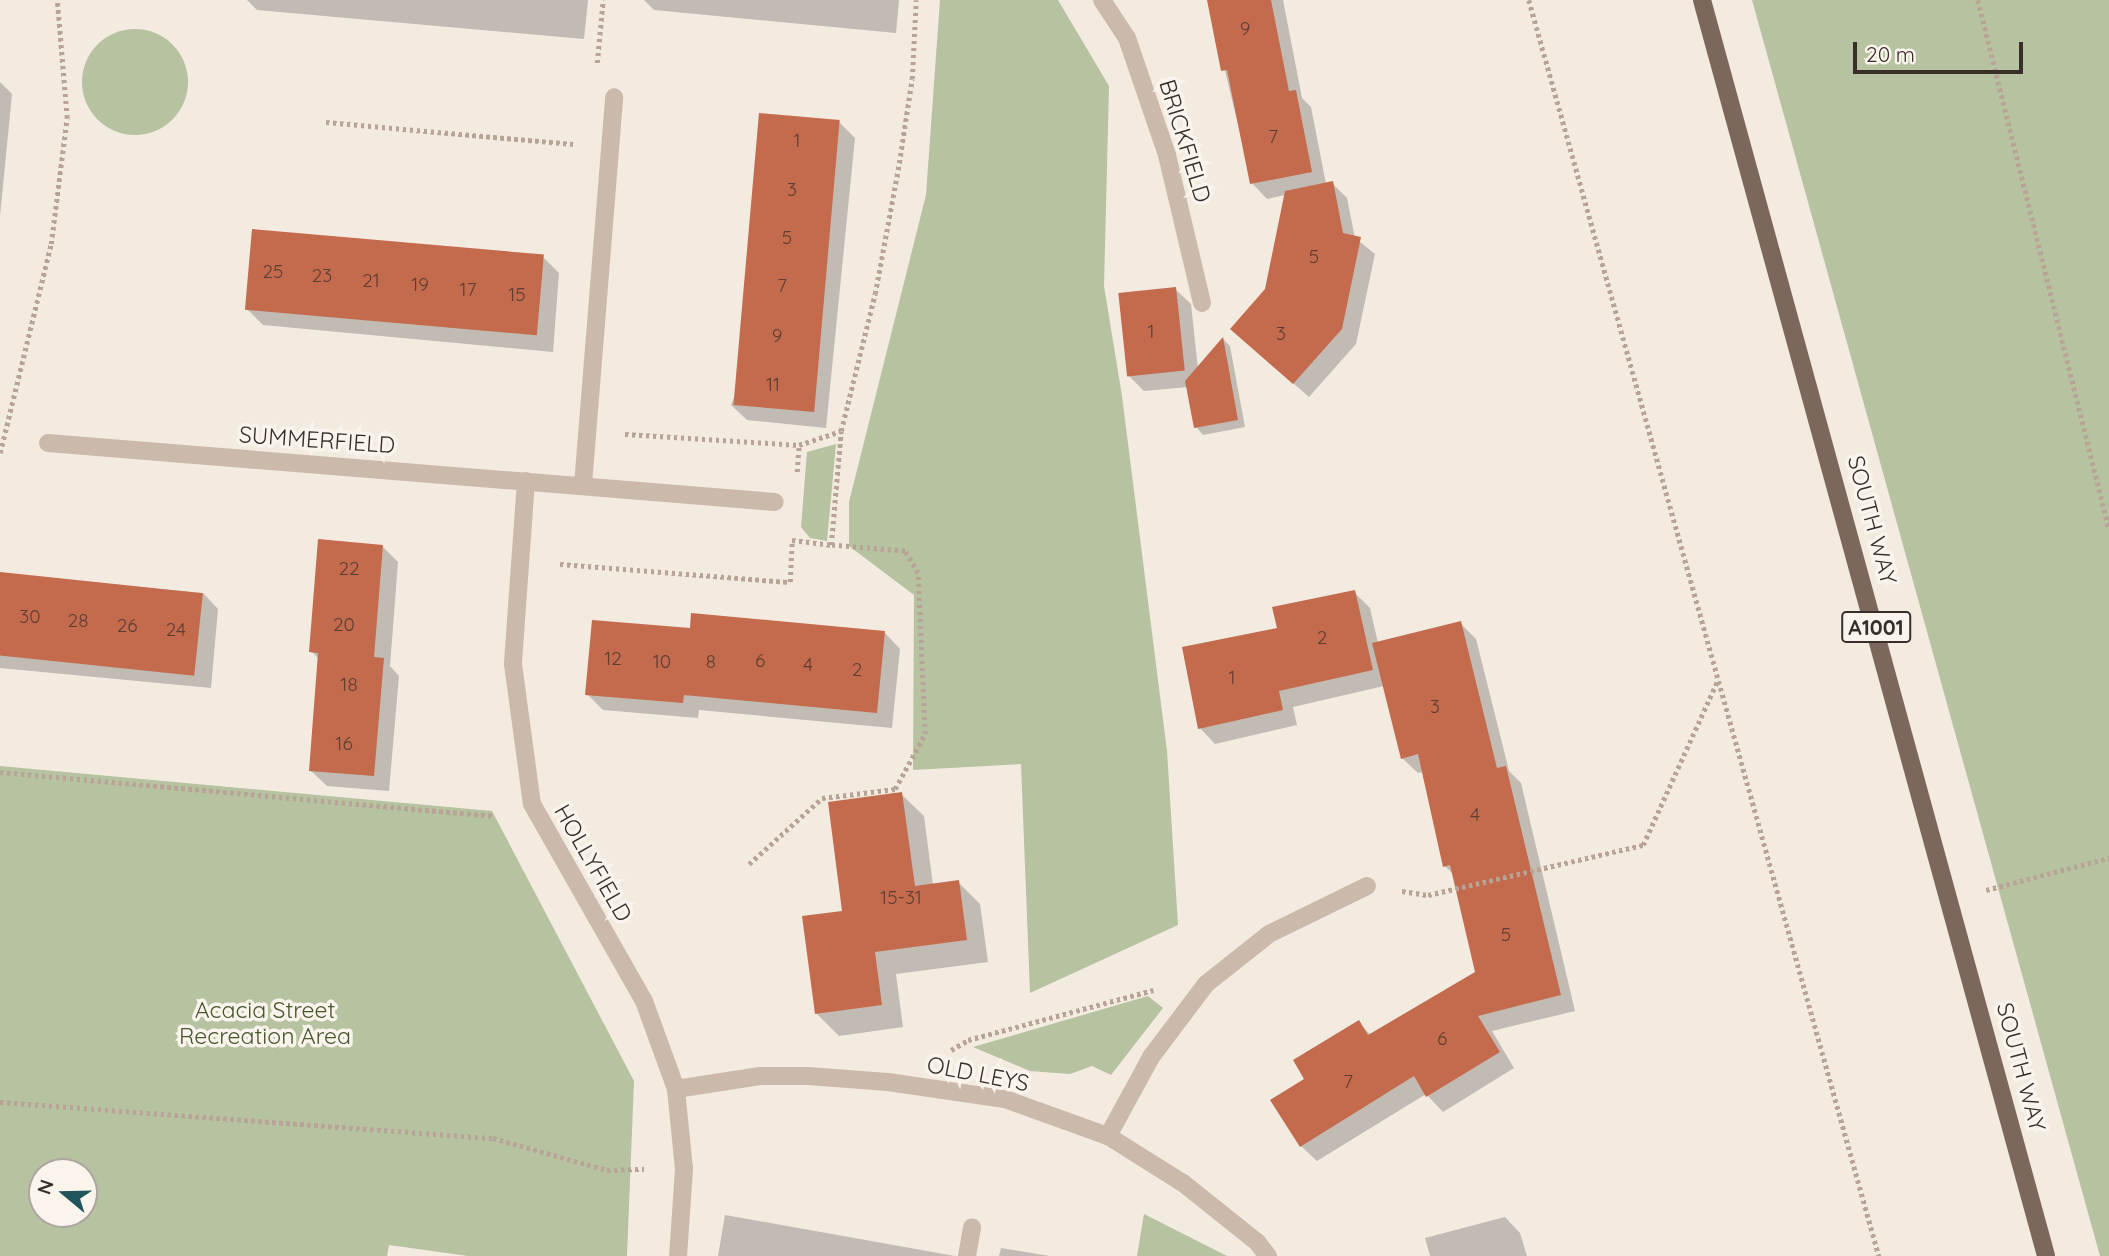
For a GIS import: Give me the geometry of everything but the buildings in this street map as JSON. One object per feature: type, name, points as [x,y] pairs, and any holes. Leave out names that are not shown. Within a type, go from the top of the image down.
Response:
[{"type":"main road","name":"SOUTH WAY","points":[[1702,0],[2046,1256]]},
{"type":"street","name":"BRICKFIELD","points":[[1102,0],[1127,38],[1167,155],[1202,303]]},
{"type":"street","points":[[583,485],[614,97]]},
{"type":"street","name":"SUMMERFIELD","points":[[48,443],[775,502]]},
{"type":"street","name":"HOLLYFIELD","points":[[526,481],[517,560],[513,664],[532,804],[644,1001],[676,1089],[684,1169],[678,1256]]},
{"type":"street","points":[[1108,1136],[1151,1057],[1206,984],[1269,934],[1367,886]]},
{"type":"street","name":"OLD LEYS","points":[[676,1089],[760,1076],[888,1082],[1005,1099],[1108,1136],[1183,1183],[1268,1256]]},
{"type":"street","points":[[967,1256],[972,1227]]},
{"type":"path","points":[[0,453],[51,244],[67,118],[57,0]]},
{"type":"path","points":[[603,0],[595,87],[614,97]]},
{"type":"path","points":[[750,864],[822,799],[895,789],[925,734],[918,573],[905,551],[831,545],[841,431],[875,294],[898,170],[912,79],[916,0]]},
{"type":"path","points":[[1529,0],[1879,1256]]},
{"type":"path","points":[[1978,0],[2109,529]]},
{"type":"path","points":[[326,122],[610,147]]},
{"type":"path","points":[[587,432],[799,445],[841,431]]},
{"type":"path","points":[[517,560],[790,582],[792,541]]},
{"type":"path","points":[[1367,886],[1428,895],[1643,845],[1717,682]]},
{"type":"path","points":[[0,772],[494,816],[532,804]]},
{"type":"path","points":[[2005,885],[2109,859]]},
{"type":"path","points":[[945,1052],[968,1040],[1150,990],[1206,984]]},
{"type":"path","points":[[0,1102],[493,1138],[607,1170],[684,1169]]},
{"type":"green space","points":[[940,0],[1058,0],[1109,86],[1104,286],[1122,396],[1167,751],[1178,925],[1030,993],[1021,764],[913,770],[914,595],[849,546],[849,502],[926,195]]},
{"type":"green space","points":[[1752,0],[2109,0],[2109,1256],[2100,1256]]},
{"type":"green space","points":[[135,29],[155,33],[173,44],[184,62],[188,82],[184,102],[173,120],[155,131],[135,135],[115,131],[97,120],[86,102],[82,82],[86,62],[97,44],[115,33]]},
{"type":"green space","points":[[836,444],[827,541],[810,538],[801,527],[807,452]]},
{"type":"green space","name":"Acacia Street Recreation Area","points":[[0,766],[492,811],[634,1081],[627,1256],[468,1256],[389,1245],[387,1256],[0,1256]]},
{"type":"green space","points":[[1148,996],[1163,1008],[1111,1075],[1092,1066],[1070,1074],[1030,1071],[973,1047]]},
{"type":"green space","points":[[1144,1214],[1227,1256],[1137,1256]]}]
